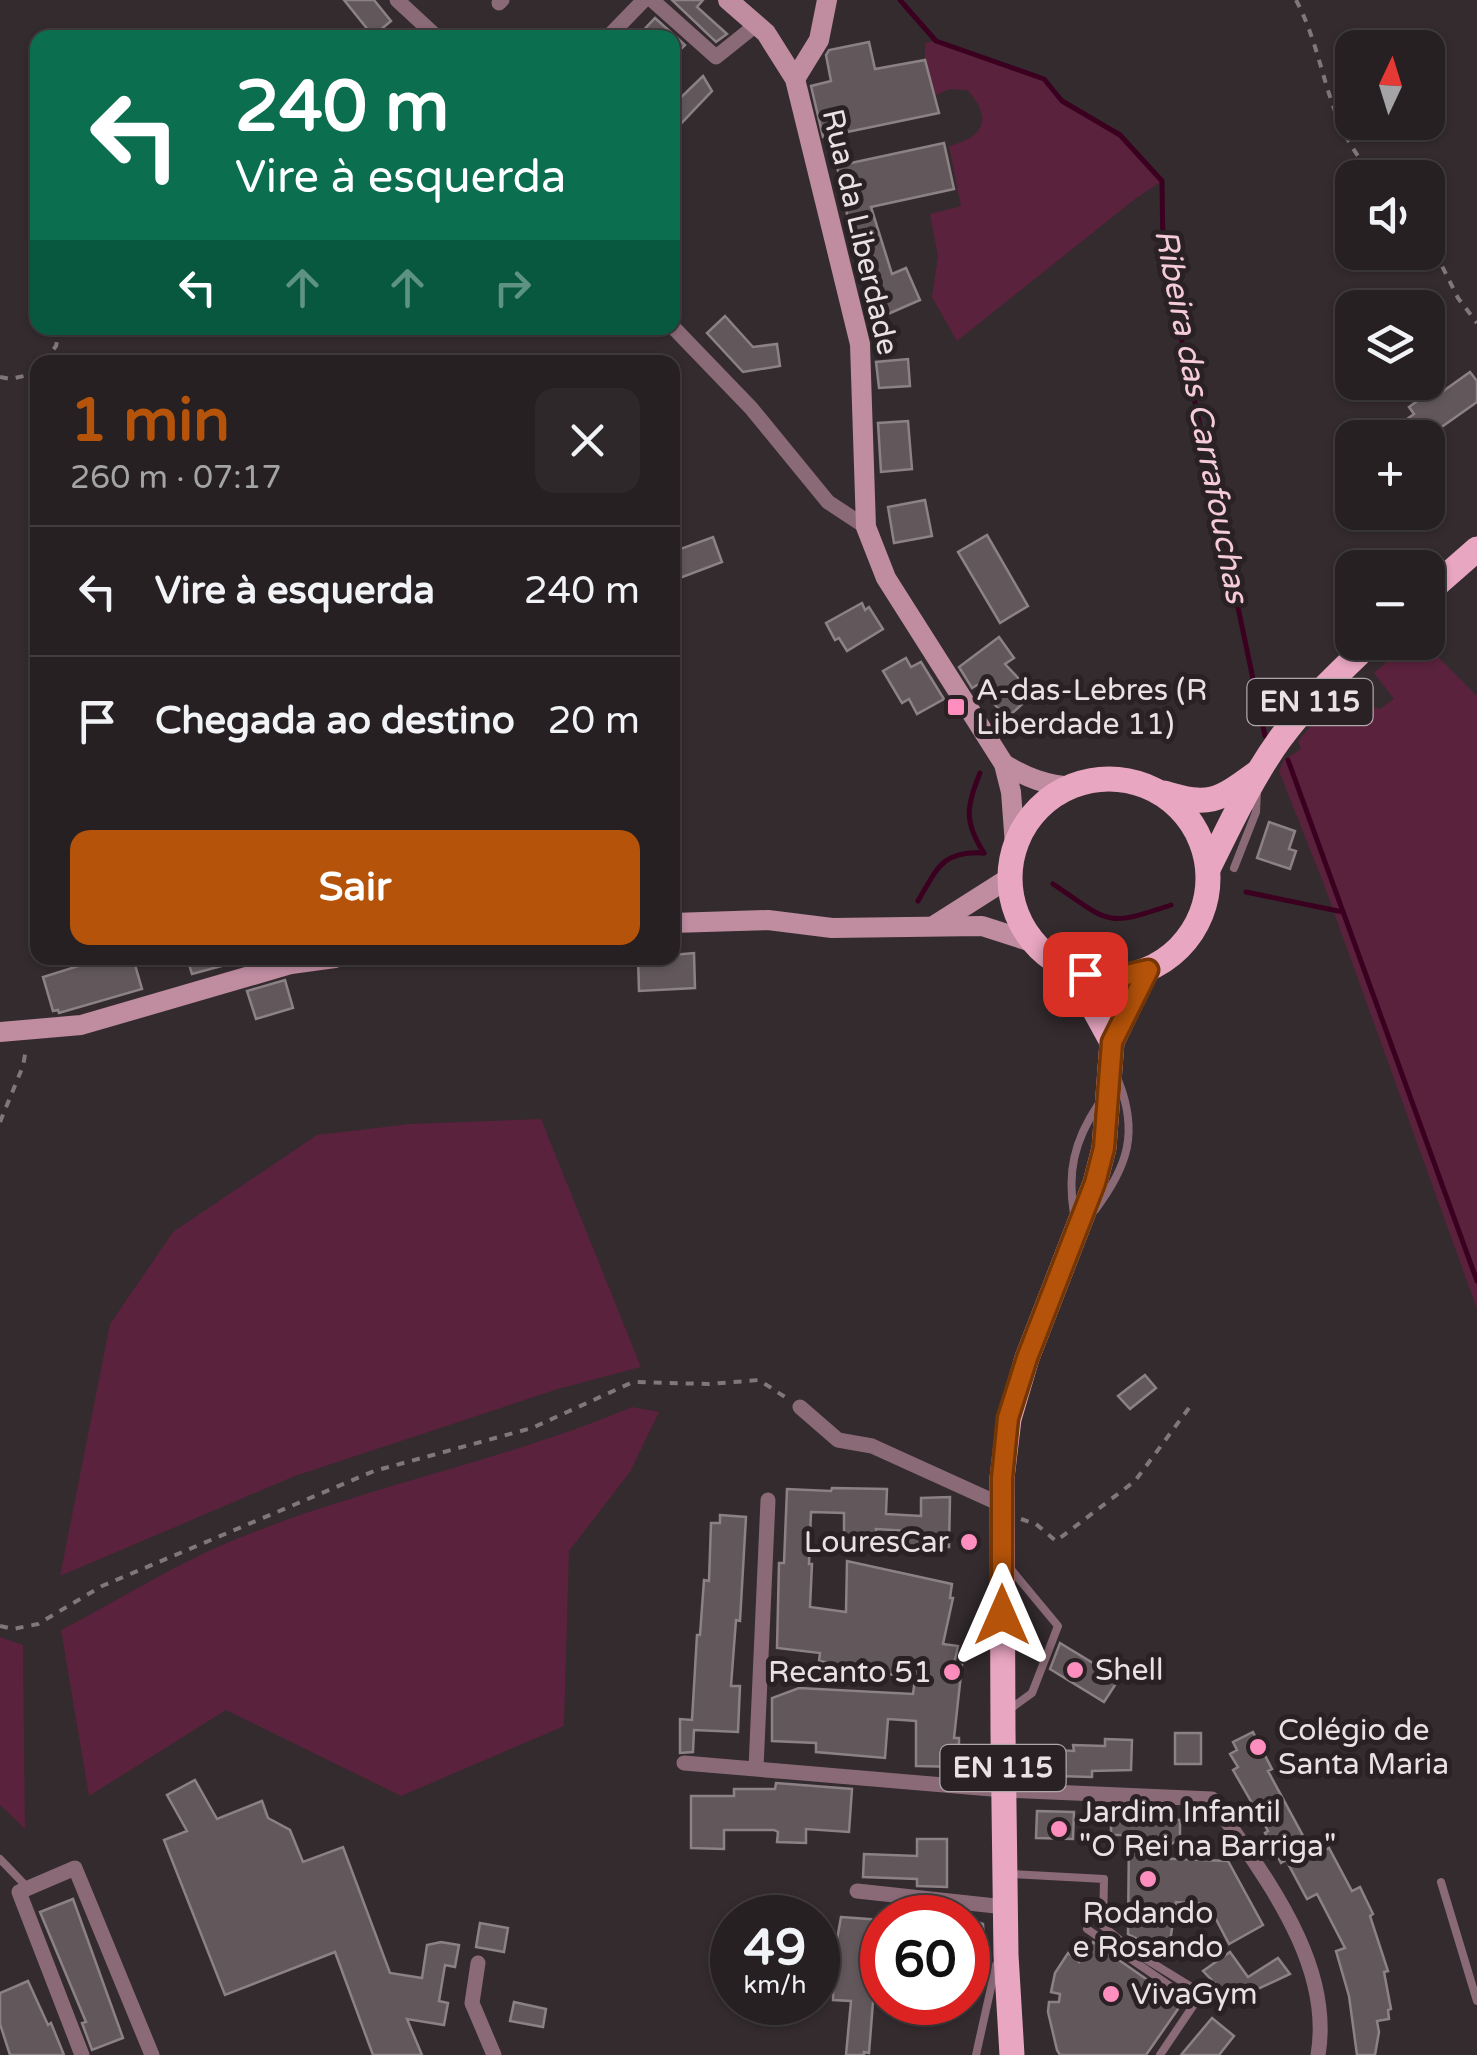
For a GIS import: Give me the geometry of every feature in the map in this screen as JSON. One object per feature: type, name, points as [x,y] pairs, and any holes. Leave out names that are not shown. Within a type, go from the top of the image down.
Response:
[{"type":"main road","points":[[1445,577],[1477,549]]},
{"type":"main road","name":"EN 115","points":[[1012,2055],[1002,1715],[1002,1509],[1008,1418],[1077,1233],[1104,1148],[1111,1065],[1148,970],[1174,954],[1194,930],[1206,900],[1208,869],[1259,771],[1311,701],[1353,660]]},
{"type":"main road","name":"EN 115","points":[[1032,942],[1015,912],[1009,878],[1015,845],[1031,815],[1058,793],[1090,781],[1124,780],[1183,799],[1212,801],[1259,771]]},
{"type":"main road","points":[[1156,790],[1183,812],[1200,838],[1208,869]]},
{"type":"main road","points":[[1032,942],[1056,962],[1085,974],[1118,977],[1148,970]]},
{"type":"main road","points":[[1072,969],[1111,1065]]},
{"type":"main road","name":"EN 115","points":[[999,2055],[1006,1946]]},
{"type":"street","points":[[398,0],[430,30]]},
{"type":"street","points":[[615,30],[644,0]]},
{"type":"street","points":[[652,0],[716,58],[756,25]]},
{"type":"street","name":"Rua da Liberdade","points":[[728,0],[766,33],[795,79],[860,344],[866,528],[886,578],[1004,764],[1015,845]]},
{"type":"street","points":[[795,79],[819,40],[828,0]]},
{"type":"street","points":[[680,334],[751,408],[828,502],[866,528]]},
{"type":"street","points":[[1004,764],[1038,782],[1073,787]]},
{"type":"street","points":[[933,926],[1009,878]]},
{"type":"street","points":[[680,923],[768,920],[832,928],[982,926],[1032,942]]},
{"type":"street","points":[[0,1032],[81,1025],[287,965]]},
{"type":"street","points":[[800,1407],[838,1440],[872,1446],[1002,1509]]},
{"type":"street","points":[[756,1768],[768,1500]]},
{"type":"street","points":[[684,1763],[1003,1790],[1212,1799],[1271,1890],[1310,1962],[1322,2034],[1318,2055]]},
{"type":"street","points":[[82,2055],[23,1890],[75,1868],[152,2055]]},
{"type":"street","points":[[857,1891],[1005,1907]]},
{"type":"street","points":[[478,1963],[472,2002],[494,2055]]},
{"type":"lane","points":[[1234,868],[1256,812],[1259,771]]},
{"type":"lane","points":[[1002,1561],[1019,1576],[1058,1626],[1032,1693],[1002,1715]]},
{"type":"lane","points":[[0,1860],[23,1890]]},
{"type":"lane","points":[[1004,1874],[1104,1879],[1103,1926],[1136,1953],[1192,1988],[1195,2003],[1160,2055]]},
{"type":"lane","points":[[1441,1882],[1477,2001]]},
{"type":"lane","points":[[1087,1928],[1195,2003]]},
{"type":"lane","points":[[976,2055],[997,1960],[1006,1946]]},
{"type":"path","points":[[1296,0],[1344,136],[1359,160]]},
{"type":"path","points":[[1444,270],[1477,324]]},
{"type":"path","points":[[0,377],[30,375]]},
{"type":"path","points":[[0,1122],[23,1066],[29,1029]]},
{"type":"path","points":[[0,1626],[14,1629],[38,1624],[102,1586],[374,1471],[532,1428],[633,1382],[709,1384],[759,1380],[800,1407]]},
{"type":"path","points":[[1002,1509],[1036,1524],[1056,1542],[1135,1482],[1189,1408]]},
{"type":"shaded area","points":[[936,41],[1044,79],[1062,101],[1120,135],[1162,181],[957,341],[932,297],[938,257],[930,214],[961,206],[949,146],[977,132],[982,118],[967,90],[950,89],[934,96],[925,43]]},
{"type":"shaded area","points":[[1388,660],[1441,660],[1477,696],[1477,1309],[1279,771],[1284,760],[1301,749],[1298,741],[1325,710],[1334,713],[1354,701],[1380,709],[1394,699],[1374,673]]},
{"type":"shaded area","points":[[541,1119],[641,1367],[558,1389],[295,1476],[60,1576],[110,1324],[173,1232],[317,1135],[410,1124]]},
{"type":"shaded area","points":[[632,1407],[659,1412],[630,1472],[569,1551],[564,1726],[401,1796],[226,1710],[89,1796],[61,1630],[229,1542],[329,1505],[533,1444]]},
{"type":"shaded area","points":[[0,1637],[23,1645],[25,1829],[0,1805]]},
{"type":"building","points":[[344,0],[374,0],[391,21],[380,30],[368,30]]},
{"type":"building","points":[[672,0],[703,0],[697,7],[727,34],[716,42]]},
{"type":"building","points":[[655,18],[668,30],[644,30]]},
{"type":"building","points":[[869,42],[875,69],[925,60],[939,113],[823,137],[811,86],[831,81],[826,55],[829,50]]},
{"type":"building","points":[[703,76],[712,91],[680,125],[680,98]]},
{"type":"building","points":[[944,143],[954,189],[871,207],[892,274],[906,268],[920,300],[881,317],[849,239],[852,238],[837,166]]},
{"type":"building","points":[[725,316],[753,347],[777,344],[780,366],[743,372],[707,333]]},
{"type":"building","points":[[908,359],[910,386],[879,388],[876,362]]},
{"type":"building","points":[[1470,372],[1477,381],[1477,402],[1445,425],[1445,420],[1406,420],[1414,414],[1409,407],[1418,400],[1445,400],[1445,390]]},
{"type":"building","points":[[908,421],[912,469],[881,472],[878,423]]},
{"type":"building","points":[[925,500],[932,536],[894,543],[888,507]]},
{"type":"building","points":[[987,535],[1028,606],[1000,623],[958,552]]},
{"type":"building","points":[[713,537],[722,562],[680,578],[680,549]]},
{"type":"building","points":[[862,603],[883,629],[847,651],[826,623]]},
{"type":"building","points":[[999,637],[1014,658],[1005,664],[1033,694],[1007,718],[977,685],[972,688],[959,667]]},
{"type":"building","points":[[906,658],[911,667],[921,662],[944,699],[917,714],[909,699],[902,703],[883,671]]},
{"type":"building","points":[[1269,822],[1295,831],[1289,849],[1296,851],[1290,869],[1257,858]]},
{"type":"building","points":[[694,953],[695,988],[639,991],[638,965],[680,965],[680,954]]},
{"type":"building","points":[[82,965],[135,965],[142,989],[59,1013],[53,1011],[43,977]]},
{"type":"building","points":[[189,965],[225,965],[192,974]]},
{"type":"building","points":[[285,980],[293,1008],[256,1019],[247,991]]},
{"type":"building","points":[[1145,1375],[1156,1388],[1130,1409],[1118,1396]]},
{"type":"building","points":[[787,1489],[887,1489],[886,1514],[921,1516],[921,1498],[950,1497],[949,1547],[908,1548],[908,1531],[876,1529],[876,1549],[848,1550],[848,1542],[844,1541],[844,1513],[811,1512],[810,1607],[846,1612],[847,1561],[952,1584],[953,1598],[943,1644],[958,1646],[954,1664],[962,1665],[954,1738],[959,1738],[959,1767],[916,1766],[916,1721],[888,1719],[885,1758],[816,1752],[816,1743],[772,1741],[772,1698],[799,1688],[913,1694],[915,1679],[819,1661],[820,1653],[777,1648],[779,1563],[784,1563]]},
{"type":"building","points":[[720,1515],[746,1517],[740,1621],[736,1620],[731,1686],[740,1686],[738,1732],[694,1730],[693,1752],[680,1753],[680,1719],[692,1720],[697,1635],[704,1580],[709,1581],[711,1523],[720,1523]]},
{"type":"building","points":[[1060,1643],[1119,1679],[1104,1702],[1050,1669]]},
{"type":"building","points":[[1253,1732],[1272,1769],[1268,1771],[1314,1856],[1329,1848],[1352,1891],[1360,1887],[1373,1914],[1370,1916],[1388,1971],[1384,1972],[1391,2009],[1389,2019],[1377,2021],[1375,2055],[1357,2055],[1349,1996],[1336,1951],[1345,1948],[1317,1894],[1307,1899],[1286,1860],[1281,1863],[1265,1833],[1268,1831],[1233,1770],[1238,1767],[1230,1754],[1237,1750],[1233,1742]]},
{"type":"building","points":[[1175,1733],[1201,1733],[1201,1764],[1175,1764]]},
{"type":"building","points":[[1105,1739],[1132,1740],[1131,1770],[1092,1771],[1092,1777],[1056,1776],[1058,1750],[1074,1751],[1073,1745],[1105,1746]]},
{"type":"building","points":[[195,1780],[217,1819],[262,1801],[268,1818],[290,1830],[303,1862],[343,1847],[390,1973],[422,1978],[427,1945],[459,1945],[455,1967],[445,1965],[439,2001],[448,2003],[444,2025],[407,2019],[422,2055],[373,2055],[335,1952],[225,1995],[164,1840],[187,1831],[167,1795]]},
{"type":"building","points":[[776,1783],[852,1789],[849,1832],[806,1829],[806,1843],[777,1842],[778,1832],[774,1830],[724,1830],[724,1849],[691,1848],[691,1796],[734,1796],[734,1789],[775,1789]]},
{"type":"building","points":[[1111,1808],[1164,1808],[1164,1819],[1180,1820],[1180,1838],[1151,1858],[1228,1861],[1263,1925],[1229,1944],[1208,1904],[1176,1902],[1168,1955],[1128,1934],[1129,1835],[1111,1835]]},
{"type":"building","points":[[1037,1811],[1074,1812],[1073,1839],[1036,1838]]},
{"type":"building","points":[[917,1839],[947,1839],[947,1887],[917,1886],[917,1879],[863,1877],[864,1854],[917,1856]]},
{"type":"building","points":[[73,1899],[123,2038],[92,2050],[82,2023],[86,2022],[40,1912]]},
{"type":"building","points":[[841,1917],[860,1918],[860,2025],[871,2025],[869,2053],[864,2055],[846,2055],[851,2001],[840,2000]]},
{"type":"building","points":[[480,1923],[508,1928],[504,1952],[476,1947]]},
{"type":"building","name":"VivaGym","points":[[1093,1942],[1175,1999],[1178,2009],[1146,2055],[1060,2055],[1057,2050],[1048,2012],[1049,2002],[1059,2002],[1060,1994],[1051,1992],[1055,1973],[1068,1953],[1079,1962]]},
{"type":"building","points":[[1230,1952],[1248,1977],[1278,1958],[1290,1974],[1232,2001],[1203,1971]]},
{"type":"building","points":[[28,1981],[64,2055],[10,2055],[0,2024],[0,1993]]},
{"type":"building","points":[[514,2002],[546,2009],[543,2027],[510,2021]]},
{"type":"building","points":[[1212,2018],[1234,2036],[1219,2055],[1181,2055]]},
{"type":"waterway","name":"Ribeira das Carrafouchas","points":[[900,0],[936,41],[1044,79],[1062,101],[1120,135],[1162,181],[1163,250],[1265,736]]},
{"type":"waterway","name":"Ribeira das Carrafouchas","points":[[1288,760],[1477,1281]]},
{"type":"waterway","points":[[980,773],[969,814],[984,853]]},
{"type":"waterway","points":[[918,901],[936,871],[950,858],[984,853]]},
{"type":"waterway","points":[[1053,884],[1108,917],[1132,917],[1171,905]]},
{"type":"waterway","points":[[1246,892],[1343,912]]},
{"type":"place","name":"A-das-Lebres (R Liberdade 11)","points":[[956,707]]},
{"type":"place","name":"LouresCar","points":[[969,1542]]},
{"type":"place","name":"Shell","points":[[1075,1670]]},
{"type":"place","name":"Recanto 51","points":[[952,1672]]},
{"type":"place","name":"Colégio de Santa Maria","points":[[1258,1747]]},
{"type":"place","name":"Jardim Infantil \"O Rei na Barriga\"","points":[[1059,1829]]},
{"type":"place","name":"Rodando e Rosando","points":[[1148,1879]]},
{"type":"place","name":"VivaGym","points":[[1111,1994]]},
{"type":"route","points":[[1002,1615],[1002,1478],[1008,1418],[1027,1358],[1095,1183],[1104,1148],[1112,1042],[1148,970],[1118,977],[1085,974]]}]
